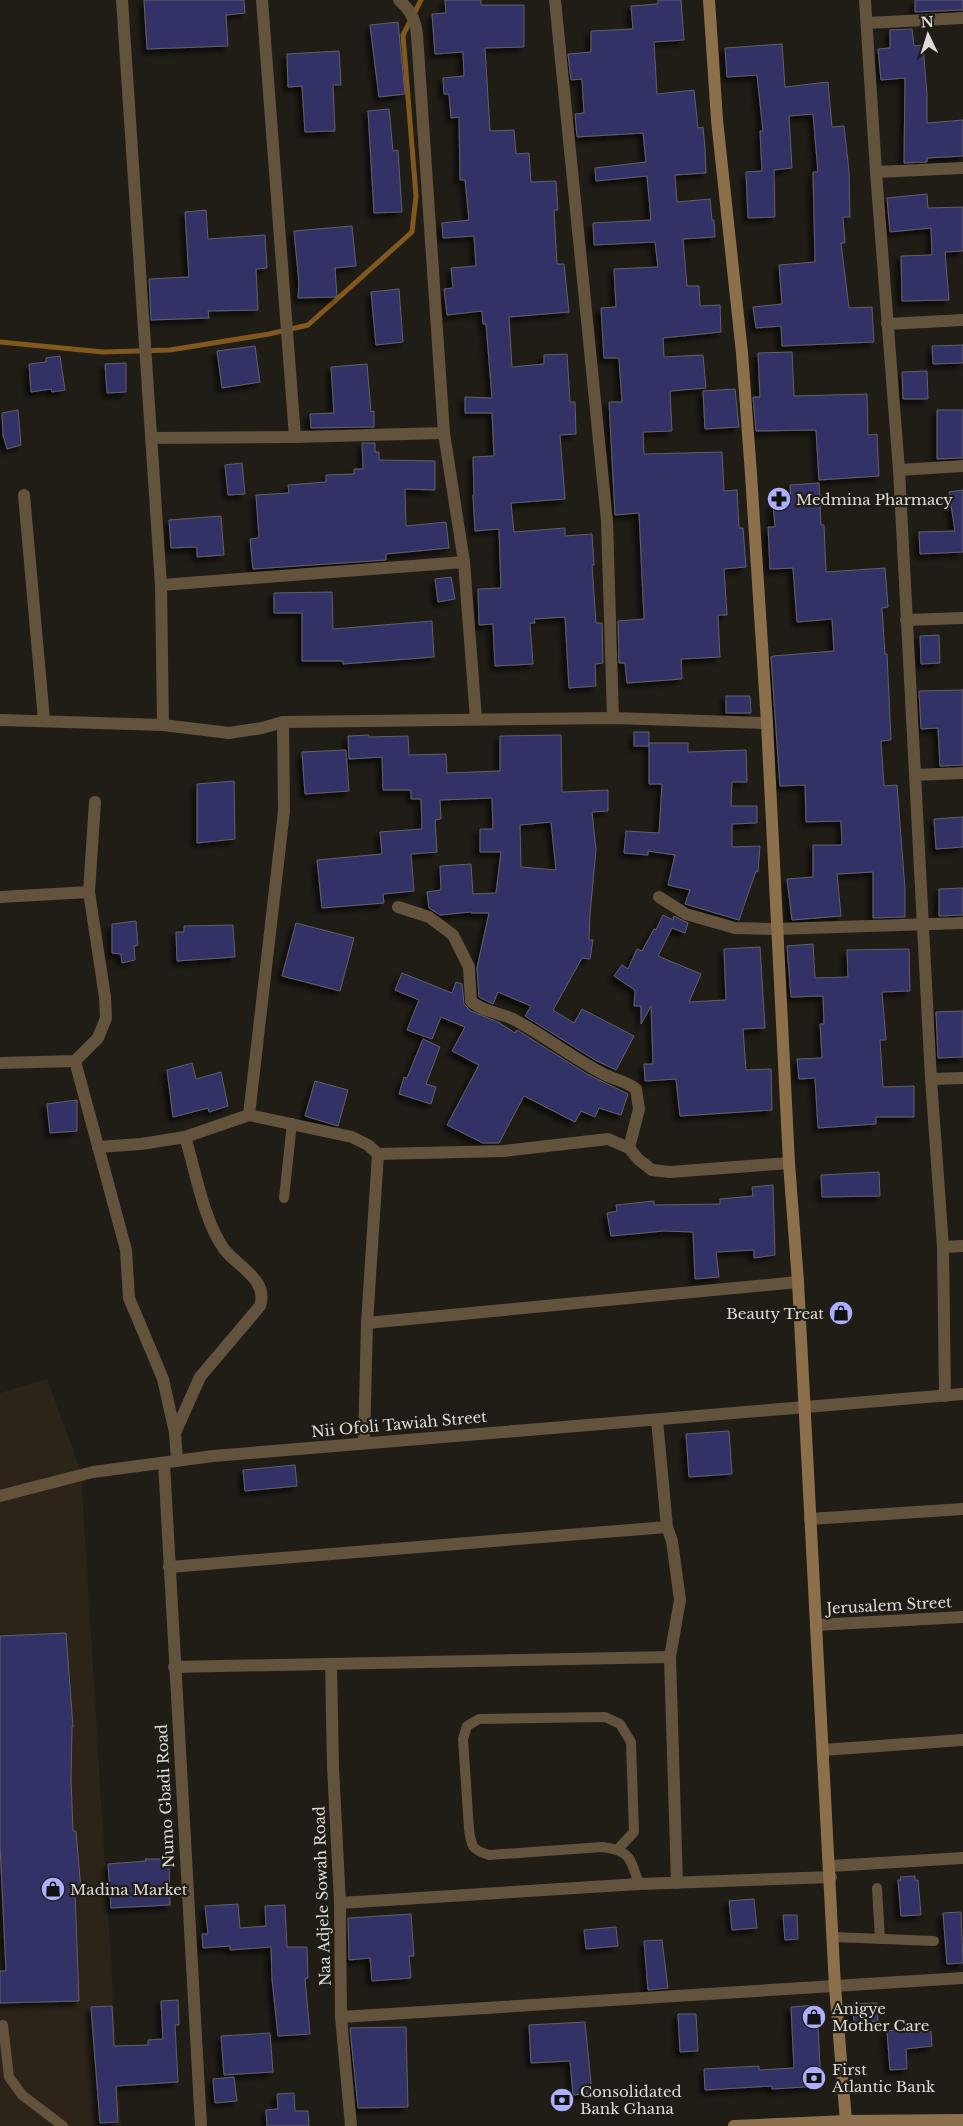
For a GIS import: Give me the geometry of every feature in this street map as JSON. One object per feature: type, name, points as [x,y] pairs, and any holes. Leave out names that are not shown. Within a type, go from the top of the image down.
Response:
[{"type":"street","points":[[122,0],[161,585],[163,725]]},
{"type":"street","points":[[262,0],[295,437]]},
{"type":"street","points":[[555,0],[606,512],[613,718]]},
{"type":"street","points":[[709,0],[717,120],[743,362],[767,724],[776,929],[798,1282],[835,1986],[846,2122]]},
{"type":"street","points":[[865,0],[899,470],[930,1080],[943,1247],[946,1396]]},
{"type":"street","points":[[402,3],[416,24],[444,433],[464,562],[476,719]]},
{"type":"street","points":[[867,23],[963,18]]},
{"type":"street","points":[[876,172],[963,168]]},
{"type":"street","points":[[887,324],[963,320]]},
{"type":"street","points":[[151,438],[444,433]]},
{"type":"street","points":[[899,470],[963,466]]},
{"type":"street","points":[[24,495],[44,720]]},
{"type":"street","points":[[161,585],[464,562]]},
{"type":"street","points":[[906,620],[963,618]]},
{"type":"street","points":[[0,720],[163,725],[229,733],[262,728],[283,722],[613,718],[767,724]]},
{"type":"street","points":[[249,1115],[284,811],[283,722]]},
{"type":"street","points":[[915,775],[963,773]]},
{"type":"street","points":[[0,1063],[75,1061],[98,1038],[106,1018],[105,997],[89,892],[95,802]]},
{"type":"street","points":[[0,897],[89,892]]},
{"type":"street","points":[[659,897],[686,914],[735,928],[776,929],[963,923]]},
{"type":"street","points":[[398,906],[429,917],[453,935],[469,967],[471,1001],[476,1006],[512,1019],[543,1035],[604,1074],[626,1081],[636,1089],[639,1109],[628,1148]]},
{"type":"street","points":[[75,1061],[126,1250],[129,1298],[163,1379],[175,1433],[178,1461]]},
{"type":"street","points":[[930,1080],[963,1078]]},
{"type":"street","points":[[98,1147],[141,1144],[185,1137],[249,1115],[352,1137],[368,1145],[378,1154],[504,1151],[608,1139],[628,1148],[652,1170],[670,1172],[790,1163]]},
{"type":"street","points":[[175,1433],[200,1377],[260,1306],[263,1298],[262,1290],[255,1280],[226,1251],[215,1235],[185,1137]]},
{"type":"street","points":[[364,1443],[367,1323],[378,1154]]},
{"type":"street","points":[[943,1247],[963,1246]]},
{"type":"street","points":[[367,1323],[798,1282]]},
{"type":"street","name":"Nii Ofoli Tawiah Street","points":[[0,1496],[93,1472],[213,1456],[963,1394]]},
{"type":"street","points":[[657,1420],[667,1527],[672,1541],[680,1600],[670,1657],[677,1883]]},
{"type":"street","name":"Numo Gbadi Road","points":[[164,1463],[201,2126]]},
{"type":"street","points":[[810,1519],[963,1509]]},
{"type":"street","points":[[169,1567],[667,1527]]},
{"type":"street","name":"Jerusalem Street","points":[[816,1625],[963,1617]]},
{"type":"street","points":[[174,1667],[670,1657]]},
{"type":"street","name":"Naa Adjele Sowah Road","points":[[331,1664],[333,1767],[340,1903],[342,2017],[351,2126]]},
{"type":"street","points":[[823,1750],[963,1740]]},
{"type":"street","points":[[340,1903],[677,1883],[963,1858]]},
{"type":"street","points":[[342,2017],[963,1978]]},
{"type":"street","points":[[734,2126],[963,2120]]},
{"type":"lane","points":[[284,1198],[292,1123]]},
{"type":"lane","points":[[618,1849],[634,1832],[631,1742],[620,1724],[606,1717],[596,1717],[479,1719],[468,1726],[463,1739],[470,1843],[477,1851],[489,1854],[602,1847],[618,1849],[629,1858],[639,1884]]},
{"type":"lane","points":[[877,1888],[880,1939]]},
{"type":"lane","points":[[833,1937],[934,1941]]},
{"type":"lane","points":[[3,2025],[9,2077],[22,2095],[64,2126]]},
{"type":"shaded area","name":"Madina Market","points":[[47,1379],[81,1472],[121,2126],[0,2126],[0,1393]]},
{"type":"building","points":[[144,0],[244,0],[245,13],[226,15],[228,46],[147,49]]},
{"type":"building","points":[[445,0],[481,0],[481,5],[524,5],[524,47],[485,48],[490,131],[514,130],[516,154],[529,153],[531,182],[556,181],[558,210],[554,210],[557,264],[564,264],[569,312],[509,317],[512,367],[544,364],[544,355],[567,354],[570,402],[575,402],[576,434],[560,435],[565,499],[511,503],[514,532],[565,528],[565,536],[592,534],[596,623],[602,623],[603,663],[595,664],[596,686],[569,688],[565,617],[534,619],[535,623],[530,623],[533,664],[495,666],[493,624],[479,625],[478,589],[501,588],[499,529],[475,531],[473,495],[473,457],[494,456],[492,413],[465,413],[465,397],[492,398],[486,324],[483,324],[482,311],[447,315],[444,289],[453,288],[451,268],[476,266],[474,236],[443,238],[442,223],[469,220],[465,180],[460,180],[459,117],[451,118],[449,94],[444,94],[443,78],[464,76],[463,52],[435,54],[432,14],[446,13]]},
{"type":"building","points":[[658,0],[681,0],[684,40],[654,42],[657,94],[694,90],[698,128],[703,127],[705,148],[706,173],[675,175],[677,202],[710,199],[712,220],[714,220],[715,237],[683,239],[687,286],[699,286],[700,306],[720,305],[721,332],[663,338],[664,357],[703,355],[706,388],[670,391],[672,431],[643,432],[644,454],[722,452],[724,491],[737,490],[739,528],[743,528],[746,567],[724,569],[727,615],[718,615],[720,657],[681,659],[682,679],[627,683],[625,663],[619,663],[618,621],[644,619],[639,513],[615,515],[609,402],[622,402],[619,358],[604,358],[601,308],[616,307],[614,269],[658,267],[655,242],[594,245],[593,223],[651,220],[647,176],[596,181],[595,168],[646,162],[643,133],[577,137],[575,114],[584,113],[582,79],[571,80],[568,54],[591,52],[591,31],[633,29],[631,6],[658,4]]},
{"type":"building","points":[[915,0],[963,0],[963,10],[915,12]]},
{"type":"building","points":[[398,22],[405,94],[379,97],[370,25]]},
{"type":"building","points":[[912,29],[914,46],[923,45],[927,123],[963,120],[963,156],[927,158],[927,162],[904,163],[905,78],[881,80],[878,49],[890,48],[890,30]]},
{"type":"building","points":[[782,44],[785,87],[828,82],[832,127],[844,126],[849,171],[850,217],[843,217],[845,243],[841,243],[849,308],[872,307],[874,342],[782,346],[781,326],[756,328],[753,307],[782,304],[779,265],[815,262],[813,172],[818,172],[813,114],[789,116],[792,168],[774,170],[775,217],[748,218],[746,172],[762,171],[760,131],[763,131],[757,75],[727,77],[725,48]]},
{"type":"building","points":[[339,51],[341,85],[333,85],[335,131],[305,132],[302,86],[288,87],[287,54]]},
{"type":"building","points":[[389,109],[393,151],[398,150],[402,212],[374,213],[368,111]]},
{"type":"building","points":[[927,194],[928,208],[963,207],[963,251],[945,252],[949,300],[902,301],[901,256],[932,255],[931,228],[890,232],[887,198]]},
{"type":"building","points":[[206,210],[208,239],[265,235],[267,268],[256,269],[258,310],[208,311],[209,318],[151,320],[149,279],[189,277],[185,212]]},
{"type":"building","points":[[352,226],[356,266],[335,268],[337,297],[298,298],[299,283],[294,231]]},
{"type":"building","points":[[399,289],[403,342],[376,345],[371,292]]},
{"type":"building","points":[[963,345],[963,363],[933,364],[932,346]]},
{"type":"building","points":[[255,346],[260,382],[222,388],[217,351]]},
{"type":"building","points":[[792,352],[794,396],[867,394],[868,435],[877,434],[879,476],[819,480],[816,430],[756,431],[753,397],[760,397],[758,353]]},
{"type":"building","points":[[60,356],[65,390],[52,392],[51,389],[31,392],[29,364],[46,362],[46,358]]},
{"type":"building","points":[[126,363],[126,392],[107,393],[105,364]]},
{"type":"building","points":[[367,364],[371,412],[374,411],[374,427],[311,428],[310,414],[334,413],[331,367]]},
{"type":"building","points":[[927,371],[928,399],[903,399],[902,372]]},
{"type":"building","points":[[735,389],[739,427],[705,429],[703,391]]},
{"type":"building","points":[[18,410],[21,445],[7,449],[3,435],[2,413]]},
{"type":"building","points":[[937,410],[963,410],[963,458],[937,459]]},
{"type":"building","points":[[362,443],[375,443],[375,452],[379,452],[379,460],[435,461],[435,490],[405,489],[406,526],[446,522],[449,548],[386,554],[386,560],[253,569],[250,539],[259,538],[256,495],[289,493],[288,485],[326,482],[326,475],[354,474],[354,469],[363,469]]},
{"type":"building","points":[[242,463],[245,494],[228,495],[225,465]]},
{"type":"building","points":[[819,483],[821,525],[824,525],[826,572],[885,568],[888,607],[882,608],[885,654],[887,654],[891,740],[881,741],[884,786],[897,785],[905,889],[905,917],[873,918],[873,872],[837,874],[841,916],[792,920],[787,879],[813,877],[813,845],[842,845],[841,821],[806,822],[805,785],[780,786],[771,657],[834,651],[832,619],[797,622],[793,568],[770,569],[768,527],[775,527],[773,503],[791,502],[790,485]]},
{"type":"building","points":[[963,490],[963,552],[920,554],[919,532],[955,531],[949,492]]},
{"type":"building","points":[[221,516],[224,555],[197,557],[197,547],[171,548],[169,520]]},
{"type":"building","points":[[451,577],[455,599],[438,602],[435,579]]},
{"type":"building","points":[[332,592],[333,629],[432,621],[434,657],[343,664],[343,661],[302,661],[302,613],[274,613],[274,593]]},
{"type":"building","points":[[939,635],[940,663],[921,664],[920,636]]},
{"type":"building","points":[[963,690],[963,765],[940,766],[938,728],[921,729],[919,691]]},
{"type":"building","points":[[726,696],[750,696],[751,713],[726,713]]},
{"type":"building","points":[[634,732],[649,732],[649,746],[634,746]]},
{"type":"building","points":[[561,735],[562,792],[608,790],[608,811],[592,812],[596,850],[590,914],[589,940],[593,940],[590,959],[582,958],[553,1010],[574,1023],[582,1009],[634,1036],[616,1070],[595,1060],[525,1016],[531,1006],[498,992],[493,1004],[479,997],[477,968],[489,913],[471,912],[440,915],[429,908],[427,892],[441,890],[440,866],[471,864],[473,894],[496,893],[501,852],[480,852],[480,829],[493,829],[492,798],[440,800],[441,819],[435,820],[437,852],[411,854],[414,891],[383,894],[384,903],[322,908],[317,860],[382,854],[380,832],[422,829],[421,799],[411,799],[411,790],[383,790],[382,757],[349,759],[348,736],[408,736],[409,755],[446,754],[447,773],[500,771],[500,736]],"holes":[[[551,822],[556,870],[521,867],[520,825]]]},
{"type":"building","points":[[649,743],[688,743],[688,752],[746,750],[747,782],[732,782],[731,806],[757,806],[757,823],[732,824],[732,847],[760,846],[758,872],[756,871],[739,920],[685,904],[690,890],[668,885],[675,855],[648,851],[648,855],[624,853],[626,831],[659,833],[662,784],[649,784]]},
{"type":"building","points":[[346,750],[349,791],[305,794],[302,752]]},
{"type":"building","points":[[234,781],[235,839],[197,843],[197,784]]},
{"type":"building","points":[[963,817],[963,847],[936,849],[934,819]]},
{"type":"building","points":[[963,888],[963,915],[939,916],[939,889]]},
{"type":"building","points":[[663,915],[673,920],[674,916],[688,923],[685,933],[672,928],[658,956],[701,974],[689,1002],[726,1000],[724,949],[760,947],[765,1028],[743,1029],[746,1070],[771,1069],[772,1110],[680,1116],[676,1079],[645,1081],[644,1064],[653,1064],[651,1006],[641,1024],[641,1006],[634,1006],[635,990],[614,976],[622,965],[628,969],[637,949],[642,951],[654,929],[656,930]]},
{"type":"building","points":[[136,921],[138,945],[134,946],[135,960],[122,963],[121,954],[112,953],[112,924]]},
{"type":"building","points":[[296,923],[354,938],[340,991],[282,976]]},
{"type":"building","points":[[233,925],[235,957],[177,961],[176,932],[184,932],[184,926]]},
{"type":"building","points":[[813,944],[815,978],[848,977],[847,950],[909,949],[910,991],[882,992],[886,1040],[880,1040],[883,1087],[914,1086],[914,1117],[876,1117],[876,1124],[818,1128],[815,1078],[799,1079],[797,1059],[822,1058],[820,1024],[824,1024],[823,996],[791,997],[787,946]]},
{"type":"building","points":[[402,973],[452,993],[456,982],[462,984],[464,1004],[471,1011],[498,1022],[515,1033],[517,1030],[587,1074],[628,1094],[621,1115],[599,1108],[595,1117],[581,1111],[575,1122],[524,1096],[499,1143],[483,1143],[447,1125],[479,1065],[452,1051],[465,1027],[441,1017],[432,1039],[407,1030],[419,1000],[395,990]]},
{"type":"building","points":[[963,1011],[963,1057],[938,1058],[936,1012]]},
{"type":"building","points":[[423,1039],[440,1047],[426,1084],[436,1087],[431,1104],[399,1094],[404,1077],[407,1078]]},
{"type":"building","points":[[192,1063],[196,1079],[221,1072],[228,1106],[209,1112],[208,1108],[173,1117],[167,1070]]},
{"type":"building","points":[[315,1081],[348,1090],[338,1126],[305,1116]]},
{"type":"building","points":[[77,1100],[77,1131],[50,1133],[47,1104]]},
{"type":"building","points":[[879,1172],[880,1196],[822,1197],[821,1175]]},
{"type":"building","points":[[773,1185],[775,1255],[754,1258],[754,1250],[716,1252],[719,1277],[695,1279],[693,1232],[664,1231],[611,1236],[607,1213],[617,1211],[616,1205],[654,1201],[654,1205],[720,1204],[720,1199],[753,1196],[752,1187]]},
{"type":"building","points":[[729,1431],[732,1474],[689,1477],[686,1434]]},
{"type":"building","points":[[295,1465],[297,1486],[245,1491],[243,1470]]},
{"type":"building","points":[[66,1633],[73,1727],[71,1779],[73,1831],[76,1831],[81,1891],[75,1891],[79,2001],[0,2003],[0,1971],[6,1971],[0,1844],[0,1636]]},
{"type":"building","points":[[145,1859],[169,1859],[170,1905],[111,1908],[108,1864],[146,1861]]},
{"type":"building","points":[[915,1876],[915,1880],[918,1880],[921,1915],[901,1916],[898,1880],[901,1880],[900,1877]]},
{"type":"building","points":[[754,1899],[757,1928],[732,1930],[729,1901]]},
{"type":"building","points":[[238,1904],[240,1928],[266,1926],[265,1906],[285,1905],[287,1947],[307,1947],[308,1978],[305,1979],[310,2034],[278,2036],[272,1979],[271,1947],[230,1950],[230,1946],[203,1948],[202,1934],[208,1934],[205,1906]]},
{"type":"building","points":[[961,1912],[963,1963],[947,1964],[943,1913]]},
{"type":"building","points":[[411,1914],[414,1956],[409,1956],[411,1978],[372,1981],[370,1958],[349,1960],[348,1918]]},
{"type":"building","points":[[783,1915],[797,1915],[798,1939],[785,1940]]},
{"type":"building","points":[[616,1927],[618,1946],[586,1949],[584,1930]]},
{"type":"building","points":[[662,1940],[668,1988],[648,1990],[644,1941]]},
{"type":"building","points":[[178,2000],[179,2025],[175,2025],[178,2082],[116,2086],[118,2122],[100,2123],[91,2007],[112,2006],[114,2046],[148,2045],[148,2040],[163,2039],[161,2001]]},
{"type":"building","points":[[877,2003],[878,2021],[854,2023],[853,2004]]},
{"type":"building","points":[[817,2005],[821,2086],[772,2089],[772,2086],[705,2090],[704,2069],[759,2066],[759,2070],[794,2068],[791,2007]]},
{"type":"building","points":[[678,2014],[696,2014],[698,2051],[680,2052]]},
{"type":"building","points":[[585,2022],[592,2093],[573,2095],[570,2061],[531,2063],[529,2025]]},
{"type":"building","points":[[406,2027],[408,2107],[358,2108],[350,2028]]},
{"type":"building","points":[[904,2029],[905,2033],[931,2031],[932,2046],[906,2049],[907,2069],[890,2070],[887,2031]]},
{"type":"building","points":[[270,2033],[273,2072],[224,2075],[221,2036]]},
{"type":"building","points":[[234,2077],[237,2101],[215,2103],[213,2079]]},
{"type":"building","points":[[294,2093],[295,2111],[308,2111],[309,2126],[267,2126],[266,2110],[278,2109],[277,2094]]},
{"type":"waterway","points":[[0,342],[103,352],[170,350],[269,334],[308,325],[412,232],[416,196],[403,35],[421,0]]},
{"type":"place","name":"Medmina Pharmacy","points":[[779,499]]},
{"type":"place","name":"Beauty Treat","points":[[841,1313]]},
{"type":"place","name":"Madina Market","points":[[53,1889]]},
{"type":"place","name":"Anigye Mother Care","points":[[814,2017]]},
{"type":"place","name":"First Atlantic Bank","points":[[814,2078]]},
{"type":"place","name":"Consolidated Bank Ghana","points":[[562,2100]]}]
